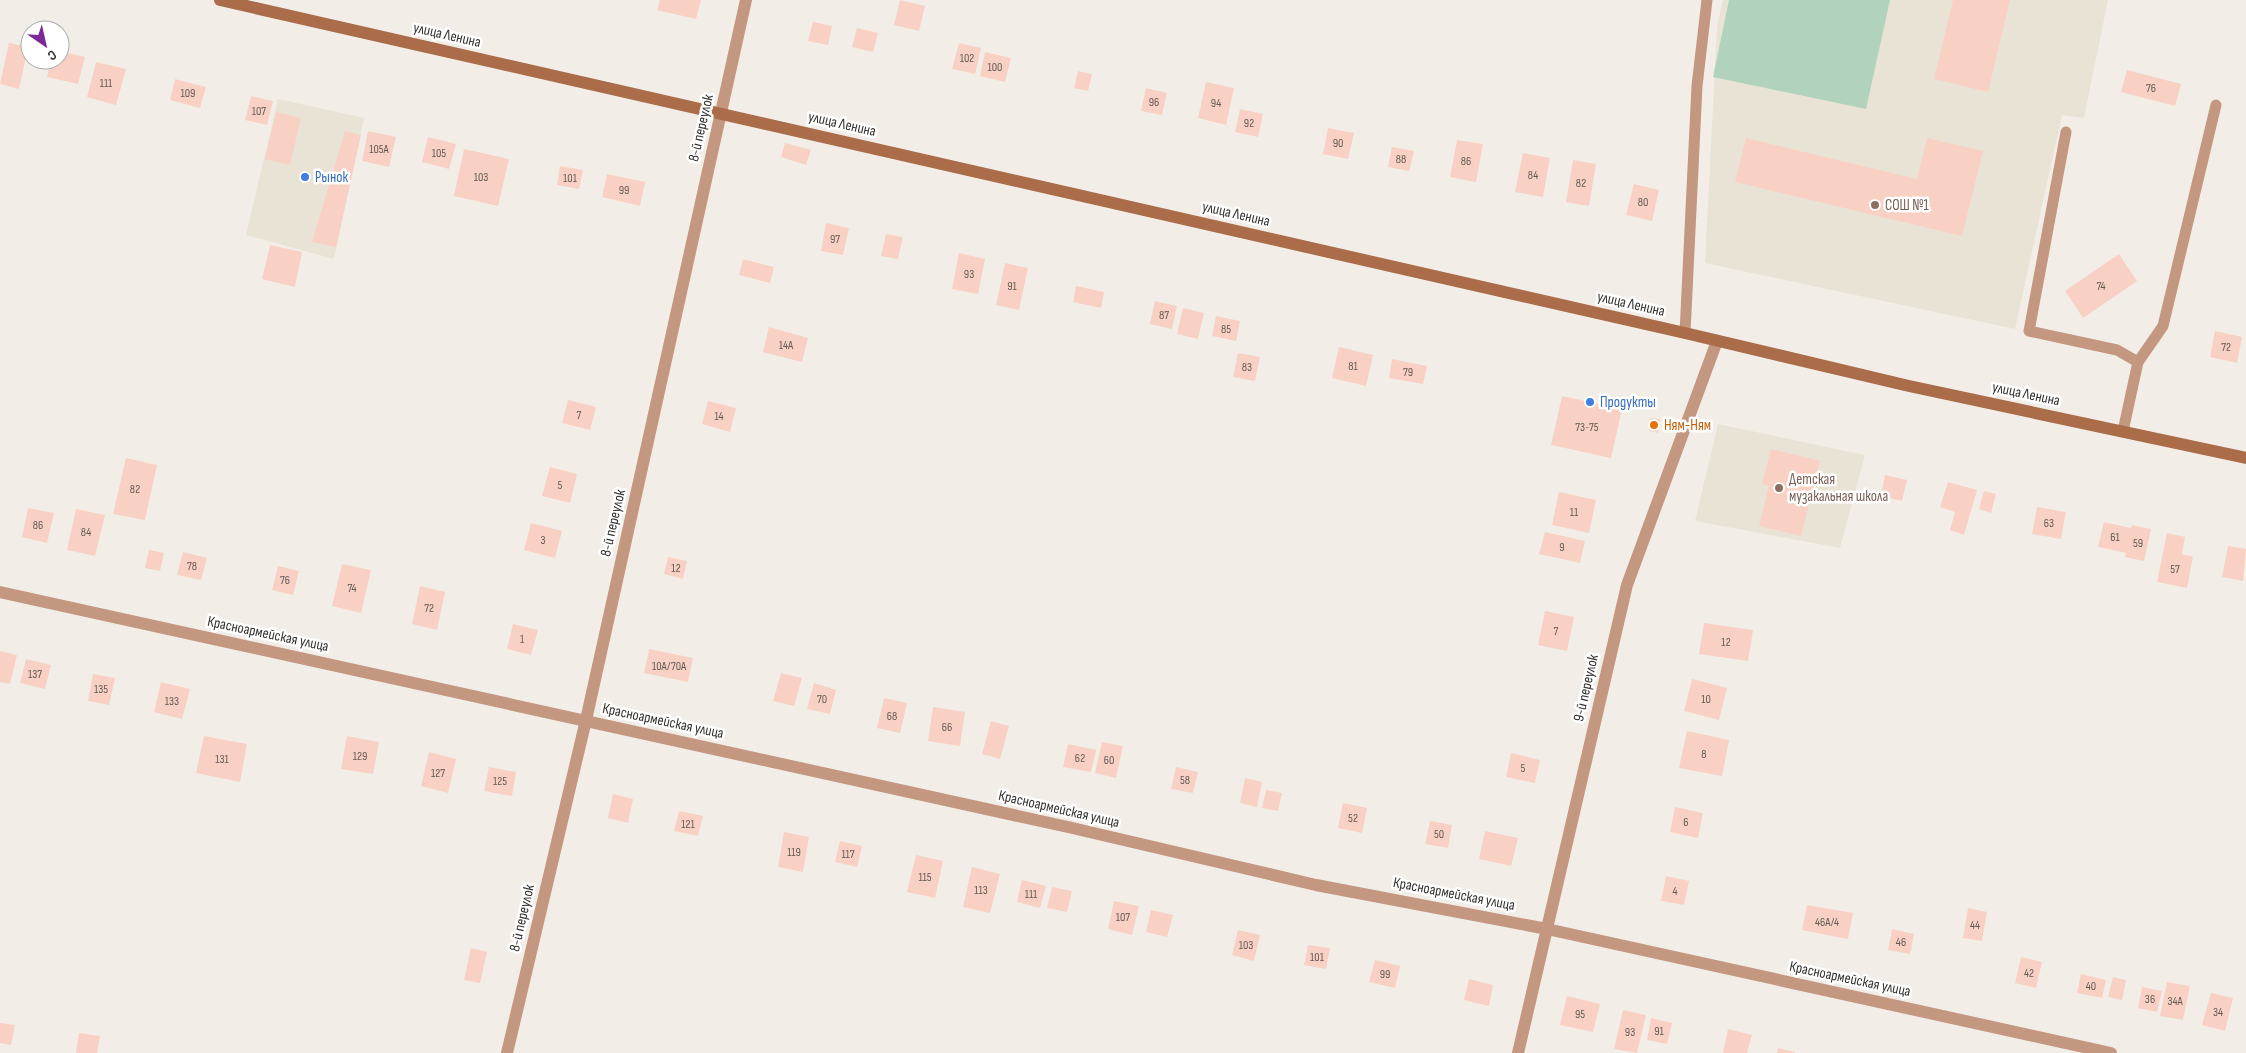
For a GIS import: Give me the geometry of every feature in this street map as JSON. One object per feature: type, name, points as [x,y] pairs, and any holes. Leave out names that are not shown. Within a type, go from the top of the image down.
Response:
[{"type":"street","name":"улица Ленина","points":[[220,0],[1685,333],[1909,386],[2246,458]]},
{"type":"street","name":"8-й переулок","points":[[507,1053],[586,720],[746,0]]},
{"type":"street","name":"9-й переулок","points":[[1518,1053],[1627,585],[1717,341]]},
{"type":"street","name":"Красноармейская улица","points":[[0,592],[1068,827],[1316,885],[1547,928],[2111,1053]]},
{"type":"lane","points":[[1685,333],[1697,86],[1707,0]]},
{"type":"lane","points":[[2123,431],[2138,362],[2163,326],[2216,105]]},
{"type":"lane","points":[[2066,132],[2029,331],[2117,350],[2138,362]]},
{"type":"shaded area","name":"СОШ №1","points":[[1723,0],[2108,0],[2084,118],[2062,115],[2015,329],[1705,263],[1717,27]]},
{"type":"shaded area","name":"Рынок","points":[[278,99],[364,118],[334,259],[246,235]]},
{"type":"shaded area","name":"Детская музакальная школа","points":[[1718,424],[1865,455],[1840,548],[1695,521]]},
{"type":"green space","points":[[1729,0],[1890,0],[1866,109],[1713,77]]},
{"type":"building","points":[[660,0],[701,0],[696,19],[657,10]]},
{"type":"building","points":[[900,0],[925,6],[919,31],[894,25]]},
{"type":"building","points":[[1953,0],[2010,0],[1988,92],[1934,79]]},
{"type":"building","points":[[813,22],[832,26],[828,45],[808,41]]},
{"type":"building","points":[[857,28],[878,33],[873,52],[852,47]]},
{"type":"building","points":[[9,43],[20,45],[20,70],[23,70],[19,89],[0,84]]},
{"type":"building","points":[[959,43],[981,48],[975,74],[952,69]]},
{"type":"building","points":[[985,52],[1011,58],[1005,82],[980,76]]},
{"type":"building","points":[[70,53],[85,57],[78,84],[47,77],[49,70],[70,70]]},
{"type":"building","points":[[96,62],[126,69],[116,105],[87,97]]},
{"type":"building","points":[[2127,70],[2181,84],[2175,106],[2121,92]]},
{"type":"building","points":[[1078,71],[1092,74],[1088,91],[1074,88]]},
{"type":"building","points":[[175,79],[206,87],[200,108],[170,100]]},
{"type":"building","points":[[1206,82],[1234,88],[1226,125],[1198,118]]},
{"type":"building","points":[[1146,88],[1167,93],[1162,115],[1141,111]]},
{"type":"building","points":[[251,96],[273,101],[267,125],[245,120]]},
{"type":"building","points":[[1240,109],[1263,114],[1258,137],[1235,132]]},
{"type":"building","points":[[276,112],[301,118],[290,165],[265,159]]},
{"type":"building","points":[[1328,128],[1354,133],[1348,159],[1323,154]]},
{"type":"building","points":[[345,131],[361,135],[336,247],[312,242]]},
{"type":"building","points":[[368,131],[396,137],[389,167],[362,161]]},
{"type":"building","points":[[428,137],[456,144],[449,169],[422,162]]},
{"type":"building","points":[[1746,138],[1917,179],[1927,138],[1983,151],[1962,236],[1735,182]]},
{"type":"building","points":[[1457,140],[1483,144],[1476,182],[1450,177]]},
{"type":"building","points":[[785,143],[811,150],[806,165],[781,157]]},
{"type":"building","points":[[1392,147],[1414,151],[1409,171],[1388,167]]},
{"type":"building","points":[[464,149],[509,159],[498,206],[454,196]]},
{"type":"building","points":[[1523,153],[1550,158],[1543,197],[1515,192]]},
{"type":"building","points":[[1573,160],[1596,164],[1589,206],[1566,202]]},
{"type":"building","points":[[560,166],[583,170],[579,189],[557,185]]},
{"type":"building","points":[[607,174],[645,182],[640,206],[602,197]]},
{"type":"building","points":[[1634,184],[1659,190],[1652,221],[1626,215]]},
{"type":"building","points":[[826,223],[849,228],[843,255],[821,251]]},
{"type":"building","points":[[886,234],[903,237],[898,259],[881,256]]},
{"type":"building","points":[[270,245],[302,252],[295,287],[262,279]]},
{"type":"building","points":[[959,253],[985,259],[978,294],[952,289]]},
{"type":"building","points":[[2119,254],[2137,281],[2083,318],[2065,291]]},
{"type":"building","points":[[743,259],[774,267],[770,283],[739,275]]},
{"type":"building","points":[[1005,263],[1028,268],[1019,310],[996,305]]},
{"type":"building","points":[[1076,286],[1104,292],[1101,308],[1073,302]]},
{"type":"building","points":[[1155,301],[1177,306],[1172,329],[1150,324]]},
{"type":"building","points":[[1183,308],[1204,313],[1198,339],[1177,334]]},
{"type":"building","points":[[1216,316],[1240,321],[1236,341],[1212,336]]},
{"type":"building","points":[[769,327],[808,338],[802,362],[763,352]]},
{"type":"building","points":[[2215,331],[2242,337],[2237,363],[2210,357]]},
{"type":"building","points":[[1339,347],[1373,355],[1366,386],[1332,378]]},
{"type":"building","points":[[1238,353],[1260,357],[1255,381],[1233,377]]},
{"type":"building","points":[[1392,359],[1427,366],[1423,384],[1389,378]]},
{"type":"building","points":[[1562,396],[1622,409],[1611,458],[1551,445]]},
{"type":"building","points":[[568,400],[596,407],[590,430],[562,423]]},
{"type":"building","points":[[708,401],[736,408],[730,432],[702,424]]},
{"type":"building","name":"Ням-Ням","points":[[1651,418],[1660,419],[1658,433],[1649,431]]},
{"type":"building","points":[[1771,449],[1820,461],[1801,536],[1759,526],[1769,486],[1762,484]]},
{"type":"building","points":[[126,458],[157,465],[145,520],[113,514]]},
{"type":"building","points":[[550,467],[577,474],[570,503],[542,496]]},
{"type":"building","points":[[1885,475],[1907,480],[1902,501],[1881,496]]},
{"type":"building","points":[[1948,482],[1977,490],[1964,535],[1950,530],[1955,512],[1940,507]]},
{"type":"building","points":[[1984,491],[1996,494],[1991,513],[1979,509]]},
{"type":"building","points":[[1559,492],[1596,500],[1589,533],[1552,525]]},
{"type":"building","points":[[2037,507],[2066,512],[2061,539],[2032,534]]},
{"type":"building","points":[[28,508],[54,513],[47,543],[22,537]]},
{"type":"building","points":[[76,509],[105,515],[95,556],[67,550]]},
{"type":"building","points":[[2104,522],[2131,528],[2132,525],[2151,529],[2144,561],[2125,557],[2126,553],[2098,547]]},
{"type":"building","points":[[531,523],[562,531],[555,558],[524,550]]},
{"type":"building","points":[[1545,532],[1585,541],[1580,563],[1539,554]]},
{"type":"building","points":[[2167,533],[2185,537],[2182,554],[2193,557],[2187,588],[2157,582]]},
{"type":"building","points":[[2228,546],[2246,549],[2243,581],[2222,577]]},
{"type":"building","points":[[149,550],[164,553],[160,571],[145,568]]},
{"type":"building","points":[[183,552],[207,558],[201,580],[177,575]]},
{"type":"building","points":[[668,557],[687,561],[683,579],[664,574]]},
{"type":"building","points":[[342,564],[371,570],[361,613],[332,606]]},
{"type":"building","points":[[278,566],[299,571],[293,595],[272,590]]},
{"type":"building","points":[[420,586],[445,592],[437,630],[412,624]]},
{"type":"building","points":[[1545,611],[1574,617],[1567,651],[1538,645]]},
{"type":"building","points":[[1704,623],[1753,630],[1748,661],[1699,654]]},
{"type":"building","points":[[513,624],[538,630],[531,655],[507,649]]},
{"type":"building","points":[[649,649],[693,658],[688,682],[644,673]]},
{"type":"building","points":[[0,651],[17,655],[10,684],[0,682]]},
{"type":"building","points":[[26,659],[51,665],[45,689],[20,683]]},
{"type":"building","points":[[781,673],[802,678],[794,706],[773,701]]},
{"type":"building","points":[[93,674],[115,678],[109,705],[88,701]]},
{"type":"building","points":[[1692,679],[1727,688],[1719,720],[1684,711]]},
{"type":"building","points":[[161,682],[190,689],[182,719],[154,712]]},
{"type":"building","points":[[814,683],[836,690],[830,714],[807,709]]},
{"type":"building","points":[[884,698],[907,703],[900,733],[877,728]]},
{"type":"building","points":[[933,707],[965,712],[960,746],[928,741]]},
{"type":"building","points":[[991,721],[1009,726],[1000,759],[982,754]]},
{"type":"building","points":[[1687,731],[1729,740],[1722,776],[1679,768]]},
{"type":"building","points":[[204,736],[247,744],[240,782],[196,773]]},
{"type":"building","points":[[347,736],[379,742],[373,774],[341,769]]},
{"type":"building","points":[[1102,742],[1123,746],[1116,778],[1095,773]]},
{"type":"building","points":[[1068,744],[1096,750],[1091,772],[1063,767]]},
{"type":"building","points":[[429,752],[456,759],[448,793],[421,786]]},
{"type":"building","points":[[1511,753],[1540,760],[1535,783],[1506,777]]},
{"type":"building","points":[[489,767],[516,772],[512,796],[484,791]]},
{"type":"building","points":[[1176,767],[1198,772],[1193,793],[1171,789]]},
{"type":"building","points":[[1245,778],[1262,782],[1257,807],[1240,803]]},
{"type":"building","points":[[1266,790],[1282,793],[1278,811],[1262,808]]},
{"type":"building","points":[[613,794],[633,799],[628,823],[608,818]]},
{"type":"building","points":[[1343,803],[1367,808],[1362,833],[1338,828]]},
{"type":"building","points":[[1675,807],[1703,813],[1698,838],[1670,832]]},
{"type":"building","points":[[679,811],[703,816],[698,836],[674,831]]},
{"type":"building","points":[[1430,821],[1452,825],[1448,848],[1425,844]]},
{"type":"building","points":[[1485,831],[1518,838],[1511,866],[1479,859]]},
{"type":"building","points":[[784,832],[809,837],[803,872],[778,867]]},
{"type":"building","points":[[840,841],[862,846],[857,867],[835,862]]},
{"type":"building","points":[[916,855],[943,861],[935,898],[907,892]]},
{"type":"building","points":[[972,867],[1000,874],[990,913],[963,907]]},
{"type":"building","points":[[1666,876],[1689,881],[1684,905],[1661,901]]},
{"type":"building","points":[[1022,880],[1046,886],[1040,908],[1017,902]]},
{"type":"building","points":[[1052,887],[1072,891],[1067,912],[1047,908]]},
{"type":"building","points":[[1114,901],[1139,906],[1132,935],[1108,929]]},
{"type":"building","points":[[1807,905],[1853,913],[1848,939],[1802,930]]},
{"type":"building","points":[[1968,908],[1987,912],[1982,941],[1963,938]]},
{"type":"building","points":[[1151,910],[1173,915],[1167,937],[1146,932]]},
{"type":"building","points":[[1892,929],[1914,934],[1910,954],[1888,950]]},
{"type":"building","points":[[1238,930],[1260,935],[1254,961],[1232,955]]},
{"type":"building","points":[[1308,945],[1330,948],[1326,969],[1304,965]]},
{"type":"building","points":[[471,948],[487,952],[480,983],[464,980]]},
{"type":"building","points":[[2021,957],[2042,962],[2036,988],[2015,983]]},
{"type":"building","points":[[1375,960],[1400,966],[1395,988],[1369,982]]},
{"type":"building","points":[[2081,974],[2106,980],[2102,998],[2077,993]]},
{"type":"building","points":[[2113,977],[2126,980],[2122,1000],[2108,997]]},
{"type":"building","points":[[1469,979],[1493,985],[1489,1006],[1464,1000]]},
{"type":"building","points":[[2167,982],[2190,986],[2183,1020],[2160,1016]]},
{"type":"building","points":[[2142,987],[2162,991],[2157,1012],[2138,1008]]},
{"type":"building","points":[[2211,993],[2233,998],[2225,1031],[2202,1025]]},
{"type":"building","points":[[1567,996],[1600,1004],[1593,1032],[1560,1025]]},
{"type":"building","points":[[1623,1010],[1646,1015],[1637,1053],[1614,1049]]},
{"type":"building","points":[[1651,1018],[1672,1023],[1667,1044],[1647,1040]]},
{"type":"building","points":[[0,1023],[15,1025],[11,1045],[0,1043]]},
{"type":"building","points":[[1728,1029],[1752,1035],[1747,1053],[1723,1053]]},
{"type":"building","points":[[79,1033],[100,1036],[97,1053],[76,1053]]},
{"type":"building","points":[[1778,1048],[1795,1052],[1795,1053],[1777,1053]]},
{"type":"place","name":"Рынок","points":[[305,177]]},
{"type":"place","name":"СОШ №1","points":[[1875,205]]},
{"type":"place","name":"Продукты","points":[[1590,402]]},
{"type":"place","name":"Ням-Ням","points":[[1654,425]]},
{"type":"place","name":"Детская музакальная школа","points":[[1779,488]]}]
